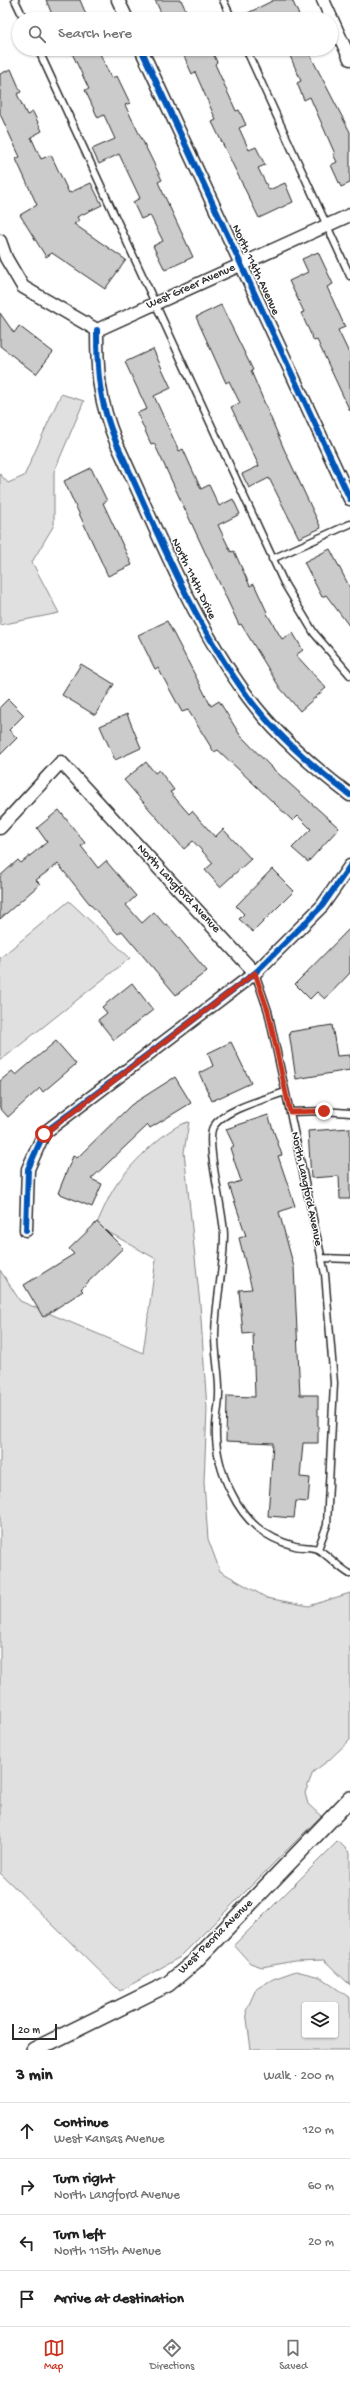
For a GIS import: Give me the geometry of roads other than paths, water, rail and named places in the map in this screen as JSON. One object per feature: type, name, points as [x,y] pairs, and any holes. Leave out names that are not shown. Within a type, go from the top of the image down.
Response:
[{"type":"street","points":[[118,0],[124,12]]},
{"type":"street","points":[[323,0],[328,12]]},
{"type":"street","points":[[338,33],[350,59]]},
{"type":"street","name":"North 114th Avenue","points":[[144,56],[350,499]]},
{"type":"street","name":"West Greer Avenue","points":[[96,330],[350,215]]},
{"type":"street","points":[[0,241],[6,258],[23,287],[96,330]]},
{"type":"street","name":"North 114th Drive","points":[[96,330],[97,374],[106,417],[116,442],[212,644],[248,698],[268,721],[316,769],[350,795]]},
{"type":"street","name":"North Langford Avenue","points":[[0,828],[61,762],[255,973]]},
{"type":"street","points":[[26,1230],[28,1169],[44,1134],[255,973],[322,906],[350,866]]},
{"type":"street","name":"West Peoria Avenue","points":[[34,2050],[168,1984],[194,1962],[350,1799]]},
{"type":"lane","points":[[15,0],[21,12]]},
{"type":"lane","points":[[223,0],[229,12]]},
{"type":"lane","points":[[41,56],[272,559],[287,589],[314,633],[350,675]]},
{"type":"lane","points":[[249,56],[350,276]]},
{"type":"lane","points":[[272,559],[350,524]]},
{"type":"lane","name":"North Langford Avenue","points":[[255,973],[268,1011],[325,1274],[334,1383],[327,1525],[318,1549]]},
{"type":"lane","points":[[285,1092],[236,1110],[220,1118],[212,1128],[212,1153],[224,1222],[224,1260],[215,1337],[219,1395],[216,1428],[223,1475],[231,1493],[249,1521],[272,1539],[297,1547],[318,1549],[335,1565],[350,1574]]},
{"type":"lane","points":[[290,1112],[324,1111],[350,1113]]},
{"type":"lane","points":[[321,1258],[350,1259]]}]
